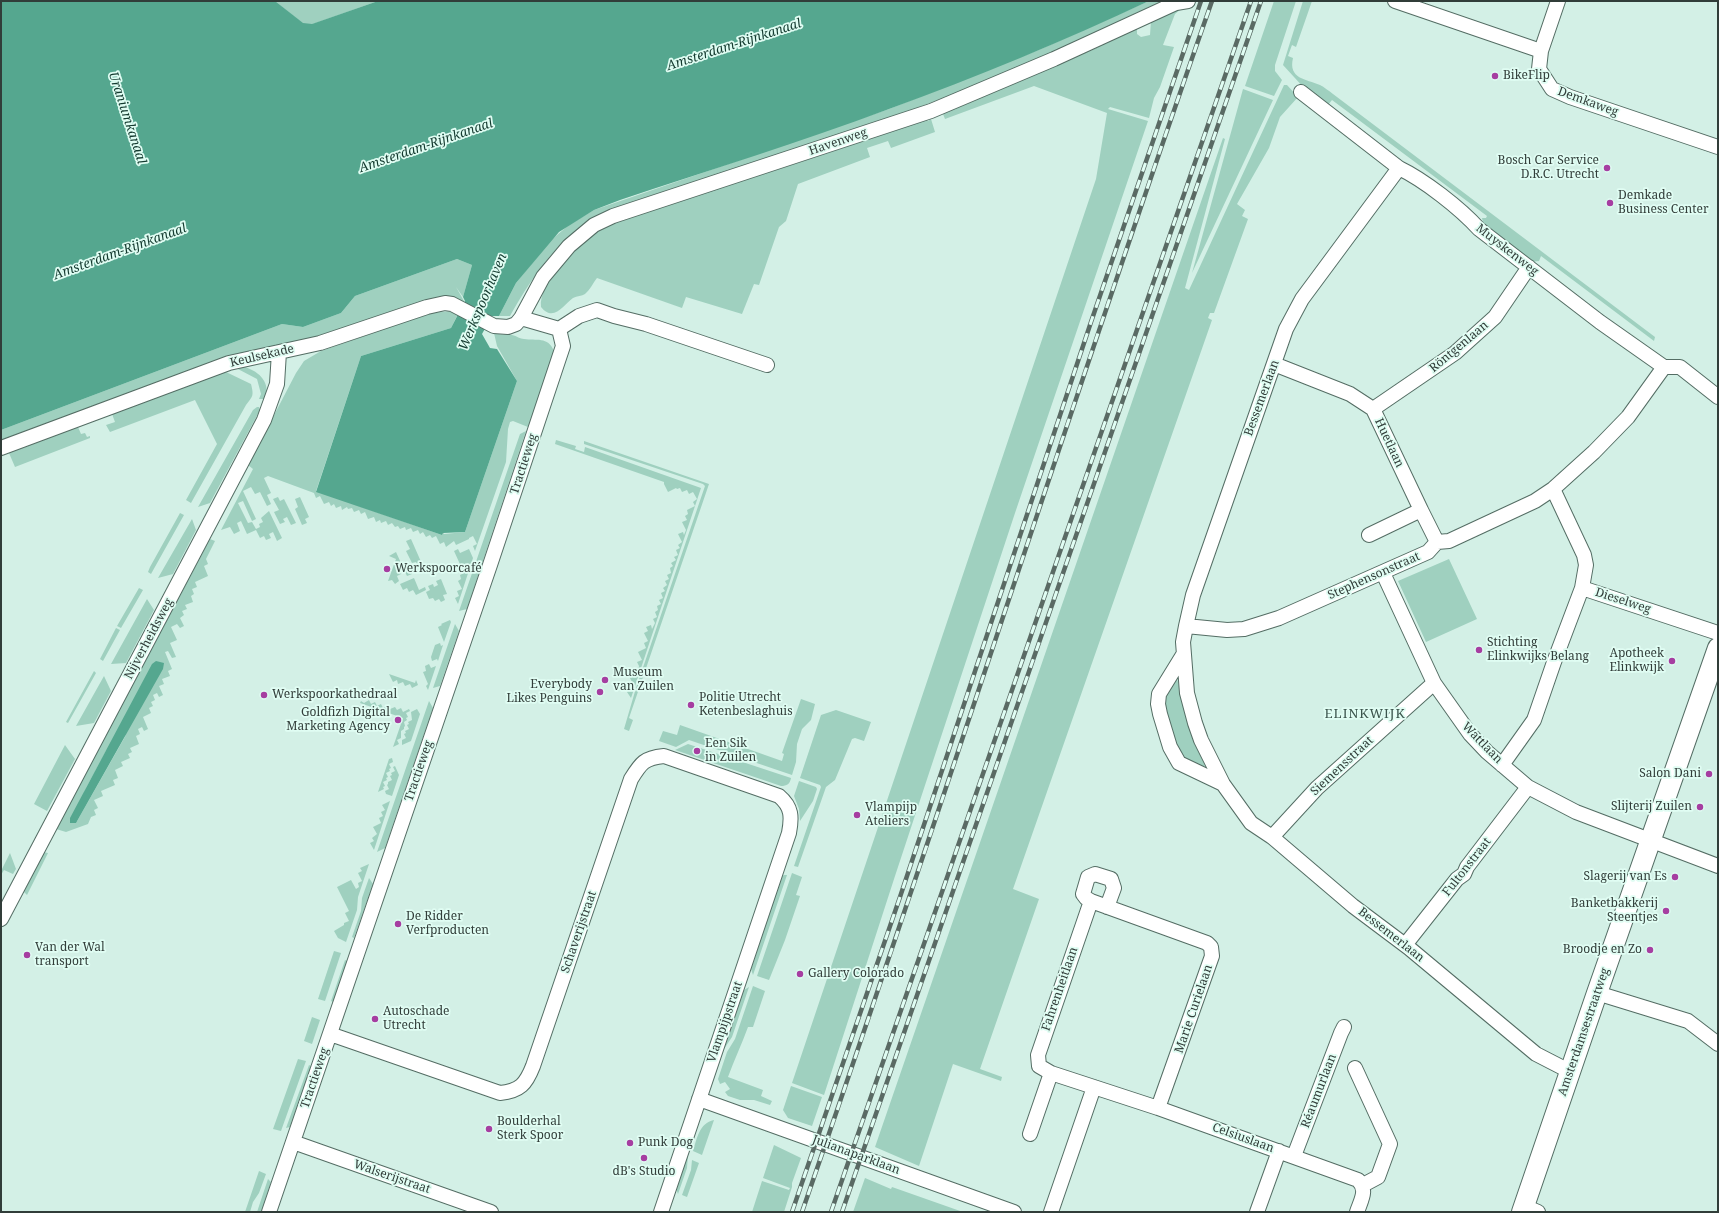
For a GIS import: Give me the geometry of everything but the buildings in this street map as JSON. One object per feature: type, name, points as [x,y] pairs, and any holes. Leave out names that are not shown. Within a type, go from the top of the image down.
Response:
[{"type":"main road","name":"Amsterdamsestraatweg","points":[[1528,1210],[1597,992],[1718,648]]},
{"type":"street","name":"Havenweg","points":[[521,318],[543,277],[580,234],[600,222],[613,216],[932,111],[1176,3],[1188,1]]},
{"type":"street","points":[[1395,1],[1541,51]]},
{"type":"street","name":"Demkaweg","points":[[1558,1],[1541,51],[1539,69],[1552,89],[1570,98],[1718,146]]},
{"type":"street","name":"Muyskenweg","points":[[1301,92],[1399,168],[1425,184],[1469,218],[1479,229],[1529,267],[1664,367],[1680,367],[1718,397]]},
{"type":"street","name":"Bessemerlaan","points":[[1399,168],[1302,299],[1286,329],[1193,595],[1183,642],[1187,693],[1195,723],[1214,768],[1223,784],[1251,823],[1272,837],[1353,906],[1405,945],[1536,1054],[1571,1072]]},
{"type":"street","name":"Röntgenlaan","points":[[1373,409],[1455,353],[1495,317],[1529,267]]},
{"type":"street","name":"Keulsekade","points":[[1,448],[230,363],[320,343],[427,307],[445,303],[460,308],[488,324],[499,328],[516,324],[521,318]]},
{"type":"street","points":[[521,318],[559,329],[579,316],[598,310],[646,324],[767,365]]},
{"type":"street","name":"Tractieweg","points":[[270,1212],[563,346],[559,329]]},
{"type":"street","name":"Nijverheidsweg","points":[[1,919],[264,420],[277,384],[279,352]]},
{"type":"street","name":"Huetlaan","points":[[1274,364],[1350,394],[1373,409],[1437,542]]},
{"type":"street","name":"Stephensonstraat","points":[[1186,626],[1227,630],[1244,629],[1279,618],[1428,552],[1437,542],[1449,541],[1535,502],[1553,489],[1594,452],[1628,417],[1664,367]]},
{"type":"street","name":"Dieselweg","points":[[1553,489],[1584,555],[1586,565],[1582,588],[1718,633]]},
{"type":"street","points":[[1368,535],[1421,510]]},
{"type":"street","name":"Wattlaan","points":[[1383,573],[1434,683],[1470,734],[1487,752],[1528,787],[1576,812],[1718,866]]},
{"type":"street","points":[[1502,765],[1534,720],[1582,588]]},
{"type":"street","name":"Bessemerlaan","points":[[1183,655],[1159,694],[1158,704],[1160,714],[1170,747],[1179,764],[1223,784]]},
{"type":"street","name":"Siemensstraat","points":[[1272,837],[1317,788],[1434,683]]},
{"type":"street","name":"Schaverijstraat","points":[[330,1034],[467,1083],[500,1093],[510,1092],[524,1084],[533,1066],[631,779],[640,765],[651,757],[664,756],[779,796],[785,801],[791,811],[792,820],[789,833]]},
{"type":"street","name":"Fultonstraat","points":[[1405,945],[1457,879],[1464,874],[1467,867],[1528,787]]},
{"type":"street","name":"Vlampijpstraat","points":[[661,1212],[789,833]]},
{"type":"street","points":[[1091,901],[1083,894],[1088,877],[1095,874],[1111,879],[1114,888],[1107,907]]},
{"type":"street","name":"Marie Curielaan","points":[[1091,901],[1207,943],[1211,948],[1212,956],[1158,1108]]},
{"type":"street","name":"Fahrenheitlaan","points":[[1051,1073],[1039,1066],[1038,1055],[1091,901]]},
{"type":"street","points":[[1597,992],[1688,1021],[1718,1044]]},
{"type":"street","name":"Réaumurlaan","points":[[1294,1156],[1344,1027]]},
{"type":"street","points":[[1355,1068],[1390,1144],[1378,1177],[1363,1185],[1364,1193],[1357,1212]]},
{"type":"street","points":[[1030,1134],[1051,1073]]},
{"type":"street","name":"Celsiuslaan","points":[[1051,1073],[1158,1108],[1294,1156],[1358,1180],[1363,1185]]},
{"type":"street","points":[[1051,1212],[1094,1087]]},
{"type":"street","name":"Julianaparklaan","points":[[699,1099],[1014,1212]]},
{"type":"street","name":"Walserijstraat","points":[[293,1142],[491,1212]]},
{"type":"street","points":[[1257,1212],[1279,1151]]},
{"type":"shaded area","points":[[275,1],[378,1],[313,24],[303,24]]},
{"type":"shaded area","points":[[1149,1],[1162,1],[1020,67],[961,91],[888,119],[832,137],[582,226],[550,256],[533,278],[510,316],[499,316],[516,283],[550,241],[570,224],[594,210],[889,109],[1041,49]]},
{"type":"shaded area","points":[[1274,1],[1296,1],[1275,65],[1275,71],[1282,80],[1274,96],[1245,86]]},
{"type":"shaded area","points":[[1303,1],[1312,1],[1296,47],[1292,45],[1288,56],[1293,58],[1293,70],[1299,77],[1320,85],[1328,90],[1655,337],[1654,341],[1541,256],[1539,261],[1531,262],[1484,226],[1482,218],[1486,218],[1487,216],[1332,100],[1328,105],[1305,89],[1283,65]]},
{"type":"shaded area","points":[[1182,8],[1175,14],[1163,45],[1174,47],[1160,87],[1154,98],[1149,118],[1110,107],[1108,109],[1148,121],[1015,513],[824,1095],[792,1083],[1096,179],[1107,113],[1034,86],[945,119],[943,114],[945,110],[1092,50],[1137,28],[1137,34],[1141,37],[1150,35],[1151,21]]},
{"type":"shaded area","points":[[1284,85],[1287,85],[1298,97],[1280,117],[1269,148],[1237,204],[1245,210],[1242,216],[1248,219],[1214,313],[1210,313],[1208,318],[1212,320],[1013,889],[1039,899],[980,1069],[1002,1077],[1001,1081],[953,1064],[919,1166],[875,1147],[1223,138],[1225,139],[1185,288],[1189,290]]},
{"type":"shaded area","points":[[1243,89],[1273,100],[1192,273]]},
{"type":"shaded area","points":[[924,117],[928,121],[931,119],[935,132],[891,148],[888,141],[867,148],[870,157],[798,184],[786,221],[779,227],[759,285],[754,284],[742,314],[686,297],[682,308],[597,278],[585,294],[573,298],[558,311],[550,313],[541,307],[545,287],[569,255],[586,238],[613,223],[837,150]]},
{"type":"shaded area","points":[[457,259],[472,265],[463,297],[456,287],[464,301],[462,305],[445,296],[437,297],[316,337],[222,358],[1,440],[1,430],[282,324],[303,327],[341,313],[355,296]]},
{"type":"shaded area","points":[[459,312],[451,328],[361,356],[316,491],[442,535],[443,532],[444,534],[465,532],[517,381],[497,346],[494,333],[512,335],[523,339],[545,341],[554,351],[528,427],[513,421],[510,422],[508,429],[506,462],[475,551],[473,546],[477,544],[473,536],[456,545],[454,541],[446,547],[444,542],[440,544],[436,536],[432,538],[430,535],[426,537],[423,532],[420,534],[418,530],[413,532],[411,528],[406,530],[405,527],[400,529],[398,526],[395,527],[392,523],[388,525],[386,521],[381,523],[380,520],[376,522],[374,517],[368,519],[365,512],[361,514],[359,510],[354,512],[352,508],[348,509],[347,507],[342,510],[341,506],[336,508],[334,504],[331,506],[329,502],[324,504],[320,496],[316,498],[314,493],[268,476],[264,478],[271,493],[267,495],[271,504],[267,506],[260,492],[255,494],[251,487],[243,491],[256,519],[252,521],[243,501],[238,503],[248,523],[252,522],[256,529],[260,527],[259,524],[263,522],[261,518],[269,511],[282,538],[277,541],[273,532],[269,534],[271,538],[266,540],[264,536],[260,538],[256,530],[247,534],[241,521],[237,523],[240,531],[234,534],[230,527],[221,530],[253,469],[248,465],[296,373],[304,361],[321,351],[430,313]]},
{"type":"shaded area","points":[[245,367],[260,375],[263,379],[267,388],[265,399],[259,399],[261,394],[257,379],[236,368]]},
{"type":"shaded area","points":[[226,372],[251,384],[252,396],[191,503],[186,500],[217,444],[195,400],[110,432],[106,425],[115,422],[112,414],[114,413]]},
{"type":"shaded area","points":[[259,407],[260,410],[210,503],[198,507],[253,410]]},
{"type":"shaded area","points":[[78,427],[81,434],[85,433],[87,437],[90,436],[90,438],[15,467],[9,453]]},
{"type":"shaded area","points":[[526,431],[467,609],[459,611],[520,434]]},
{"type":"shaded area","points":[[556,440],[576,446],[575,449],[584,452],[585,447],[701,488],[695,506],[693,502],[697,499],[693,492],[689,494],[687,490],[682,492],[680,488],[676,488],[668,492],[664,482],[555,444]]},
{"type":"shaded area","points":[[584,441],[709,484],[629,718],[633,720],[629,731],[624,729],[636,688],[705,486],[703,484],[584,444]]},
{"type":"shaded area","points":[[278,497],[280,501],[284,499],[296,523],[291,525],[287,517],[283,519],[285,522],[280,524],[274,512],[279,510],[273,499]]},
{"type":"shaded area","points":[[300,497],[309,517],[305,519],[307,523],[302,525],[295,509],[298,507],[295,499]]},
{"type":"shaded area","points":[[695,506],[631,698],[625,689],[633,684],[629,676],[633,674],[631,671],[636,668],[638,671],[639,666],[637,662],[642,660],[638,652],[646,648],[644,643],[648,641],[644,633],[648,631],[646,627],[651,625],[652,629],[655,623],[653,619],[657,617],[655,612],[658,610],[657,606],[661,604],[659,600],[663,598],[661,593],[665,591],[663,588],[667,585],[665,581],[669,579],[667,575],[671,573],[670,568],[673,566],[671,563],[676,560],[674,557],[678,555],[676,550],[680,548],[678,545],[682,542],[678,534],[683,532],[684,535],[686,530],[682,522],[687,520],[685,516],[688,514],[687,510]]},
{"type":"shaded area","points":[[180,513],[184,515],[151,574],[148,572],[150,567]]},
{"type":"shaded area","points":[[192,519],[196,530],[173,574],[158,578]]},
{"type":"shaded area","points":[[210,539],[215,541],[206,559],[208,564],[204,566],[208,576],[195,582],[197,587],[192,589],[194,594],[191,596],[193,602],[185,605],[187,609],[182,611],[184,615],[180,618],[184,626],[180,628],[177,624],[171,627],[177,640],[170,643],[176,657],[172,658],[168,651],[165,652],[172,669],[168,671],[170,676],[162,679],[164,684],[159,686],[163,695],[159,697],[157,693],[153,695],[155,700],[151,702],[153,706],[149,708],[151,713],[143,717],[148,729],[144,731],[142,727],[138,729],[140,734],[136,736],[139,744],[130,748],[132,752],[128,754],[130,758],[121,762],[123,766],[115,770],[118,778],[113,780],[115,785],[101,791],[103,796],[94,800],[98,808],[94,810],[96,815],[91,817],[88,824],[66,832],[56,829]],"holes":[[[126,735],[76,823],[85,790],[106,751]]]},
{"type":"shaded area","points":[[411,539],[422,564],[418,566],[416,562],[412,563],[406,551],[410,549],[406,541]]},
{"type":"shaded area","points":[[458,549],[460,553],[469,549],[473,558],[458,604],[455,598],[459,596],[457,591],[462,589],[458,581],[461,579],[460,575],[464,573],[454,551]]},
{"type":"shaded area","points":[[396,552],[401,563],[406,561],[412,574],[407,576],[403,568],[399,570],[401,574],[397,576],[399,581],[395,584],[392,580],[388,581],[396,559],[389,556]]},
{"type":"shaded area","points":[[1449,559],[1477,619],[1426,642],[1398,581]]},
{"type":"shaded area","points":[[414,578],[419,590],[425,587],[426,590],[416,595],[413,590],[409,592],[407,588],[403,590],[400,584]]},
{"type":"shaded area","points":[[441,579],[447,594],[443,595],[445,600],[441,602],[439,599],[435,601],[433,598],[429,599],[426,592],[430,590],[428,586],[433,584],[434,587],[438,585],[436,581]]},
{"type":"shaded area","points":[[139,588],[143,590],[121,628],[117,626]]},
{"type":"shaded area","points":[[147,599],[154,610],[126,663],[111,664]]},
{"type":"shaded area","points":[[450,620],[451,622],[444,642],[438,627]]},
{"type":"shaded area","points":[[455,624],[459,631],[440,686],[433,688]]},
{"type":"shaded area","points":[[116,628],[120,630],[103,661],[100,659]]},
{"type":"shaded area","points":[[440,643],[441,646],[443,645],[438,661],[437,659],[432,661],[431,657],[435,645]]},
{"type":"shaded area","points":[[429,664],[431,668],[436,666],[428,690],[426,686],[428,684],[423,672],[426,671],[425,666]]},
{"type":"shaded area","points":[[94,671],[96,673],[68,723],[66,722]]},
{"type":"shaded area","points":[[389,674],[415,683],[416,680],[418,685],[412,688],[410,684],[405,686],[403,682],[398,684],[397,680],[393,682]]},
{"type":"shaded area","points":[[104,676],[111,691],[94,723],[76,726]]},
{"type":"shaded area","points":[[1177,678],[1189,727],[1205,765],[1203,768],[1183,760],[1180,755],[1164,703],[1164,694]]},
{"type":"shaded area","points":[[801,699],[815,704],[811,720],[802,729],[797,744],[796,762],[792,775],[689,740],[676,747],[659,741],[663,731],[677,735],[680,725],[782,761],[784,754],[782,753]]},
{"type":"shaded area","points":[[369,700],[371,704],[375,702],[377,706],[381,704],[383,708],[388,705],[390,709],[395,707],[397,710],[401,708],[403,712],[409,709],[410,711],[406,713],[408,717],[404,722],[404,729],[401,731],[401,738],[397,740],[399,744],[393,747],[403,718],[360,703],[361,701],[364,703]]},
{"type":"shaded area","points":[[429,701],[433,708],[385,848],[377,852]]},
{"type":"shaded area","points":[[417,709],[420,714],[411,741],[402,745],[402,740],[406,738],[404,734],[406,733],[405,731],[409,729],[407,725],[409,724],[408,722],[412,720],[411,712]]},
{"type":"shaded area","points":[[836,710],[871,722],[864,741],[855,738],[852,739],[835,780],[826,787],[798,867],[794,866],[821,787],[820,785],[800,778],[821,715]]},
{"type":"shaded area","points":[[688,744],[791,778],[791,780],[785,786],[781,786],[675,750]]},
{"type":"shaded area","points":[[65,745],[75,759],[47,811],[34,804]]},
{"type":"shaded area","points":[[392,758],[393,762],[389,764],[391,768],[389,769],[390,771],[386,773],[388,777],[386,778],[387,780],[383,782],[385,786],[383,787],[384,789],[378,792],[389,759]]},
{"type":"shaded area","points":[[395,766],[399,775],[392,796],[386,794],[385,791],[389,789],[387,785],[388,782],[392,780],[390,776],[392,775],[391,773],[395,771],[393,767]]},
{"type":"shaded area","points":[[799,781],[816,787],[817,789],[813,801],[800,821],[799,809],[794,796]]},
{"type":"shaded area","points":[[390,801],[374,850],[370,843],[374,841],[372,838],[377,834],[373,827],[381,823],[379,818],[383,816],[381,812],[385,810],[382,805]]},
{"type":"shaded area","points":[[43,852],[48,853],[27,895],[23,891]]},
{"type":"shaded area","points":[[10,853],[16,869],[13,874],[4,870],[1,875],[1,871]]},
{"type":"shaded area","points":[[369,864],[358,897],[357,910],[346,942],[338,938],[334,931],[349,921],[345,913],[349,911],[337,887],[351,880],[356,889],[359,887],[358,883],[362,881],[358,873],[362,871],[360,868]]},
{"type":"shaded area","points":[[792,873],[802,877],[796,895],[800,896],[769,980],[757,976]]},
{"type":"shaded area","points":[[787,875],[753,975],[751,969],[782,876]]},
{"type":"shaded area","points":[[369,878],[373,884],[354,938],[352,937],[361,911],[362,898]]},
{"type":"shaded area","points":[[334,951],[341,953],[325,1001],[318,999]]},
{"type":"shaded area","points":[[345,960],[347,961],[333,1002],[331,1001]]},
{"type":"shaded area","points":[[753,986],[765,991],[753,1027],[748,1027],[728,1077],[763,1090],[761,1096],[772,1101],[770,1105],[754,1100],[740,1100],[728,1096],[725,1092],[730,1089],[725,1082],[720,1084],[718,1079],[727,1052],[735,1039]]},
{"type":"shaded area","points":[[749,987],[732,1037],[724,1049],[744,990]]},
{"type":"shaded area","points":[[312,1017],[320,1020],[312,1044],[304,1041]]},
{"type":"shaded area","points":[[298,1059],[306,1061],[281,1131],[273,1129]]},
{"type":"shaded area","points":[[309,1065],[311,1066],[290,1127],[286,1128]]},
{"type":"shaded area","points":[[791,1086],[822,1097],[812,1126],[788,1118],[783,1110]]},
{"type":"shaded area","points":[[714,1120],[702,1155],[693,1151],[699,1132],[705,1124]]},
{"type":"shaded area","points":[[774,1145],[801,1158],[784,1212],[752,1212],[762,1181],[789,1190],[790,1188],[763,1178]]},
{"type":"shaded area","points":[[688,1155],[687,1168],[678,1194],[676,1189]]},
{"type":"shaded area","points":[[692,1160],[699,1163],[687,1197],[682,1195],[691,1170]]},
{"type":"shaded area","points":[[259,1171],[266,1174],[250,1212],[245,1212]]},
{"type":"shaded area","points":[[865,1178],[891,1189],[892,1187],[963,1212],[853,1212]]},
{"type":"shaded area","points":[[268,1179],[271,1182],[261,1212],[257,1212]]},
{"type":"water","points":[[1,1],[275,1],[303,23],[312,24],[378,1],[1149,1],[1053,44],[922,97],[822,133],[594,210],[559,232],[516,283],[499,316],[492,316],[482,334],[490,348],[497,349],[517,381],[465,532],[443,533],[442,535],[316,492],[361,356],[451,328],[465,301],[463,297],[472,265],[457,259],[355,296],[341,313],[303,327],[282,324],[1,430]]},
{"type":"water","points":[[156,661],[164,663],[163,669],[76,823],[70,823],[70,818],[152,664]]},
{"type":"railway","points":[[792,1212],[900,897],[1091,322],[1201,1]]},
{"type":"railway","points":[[802,1212],[1108,303],[1212,1]]},
{"type":"railway","points":[[831,1212],[1251,1]]},
{"type":"railway","points":[[842,1212],[1261,1]]},
{"type":"place","name":"BikeFlip","points":[[1495,76]]},
{"type":"place","name":"Bosch Car Service D.R.C. Utrecht","points":[[1607,168]]},
{"type":"place","name":"Demkade Business Center","points":[[1610,203]]},
{"type":"place","name":"Werkspoorcafé","points":[[387,569]]},
{"type":"place","name":"Stichting Elinkwijks Belang","points":[[1479,650]]},
{"type":"place","name":"Apotheek Elinkwijk","points":[[1672,661]]},
{"type":"place","name":"Museum van Zuilen","points":[[605,680]]},
{"type":"place","name":"Everybody Likes Penguins","points":[[600,692]]},
{"type":"place","name":"Werkspoorkathedraal","points":[[264,695]]},
{"type":"place","name":"Politie Utrecht Ketenbeslaghuis","points":[[691,705]]},
{"type":"place","name":"Goldfizh Digital Marketing Agency","points":[[398,720]]},
{"type":"place","name":"Een Sik in Zuilen","points":[[697,751]]},
{"type":"place","name":"Salon Dani","points":[[1709,774]]},
{"type":"place","name":"Slijterij Zuilen","points":[[1700,807]]},
{"type":"place","name":"Vlampijp Ateliers","points":[[857,815]]},
{"type":"place","name":"Slagerij van Es","points":[[1675,877]]},
{"type":"place","name":"Banketbakkerij Steentjes","points":[[1666,911]]},
{"type":"place","name":"De Ridder Verfproducten","points":[[398,924]]},
{"type":"place","name":"Broodje en Zo","points":[[1650,950]]},
{"type":"place","name":"Van der Wal transport","points":[[27,955]]},
{"type":"place","name":"Gallery Colorado","points":[[800,974]]},
{"type":"place","name":"Autoschade Utrecht","points":[[375,1019]]},
{"type":"place","name":"Boulderhal Sterk Spoor","points":[[489,1129]]},
{"type":"place","name":"Punk Dog","points":[[630,1143]]},
{"type":"place","name":"dB's Studio","points":[[644,1158]]},
{"type":"district","name":"ELINKWIJK","points":[[1365,714]]},
{"type":"water label","name":"Amsterdam-Rijnkanaal","points":[[734,45]]},
{"type":"water label","name":"Uraniumkanaal","points":[[127,118]]},
{"type":"water label","name":"Amsterdam-Rijnkanaal","points":[[426,146]]},
{"type":"water label","name":"Amsterdam-Rijnkanaal","points":[[120,252]]},
{"type":"water label","name":"Werkspoorhaven","points":[[483,302]]}]
